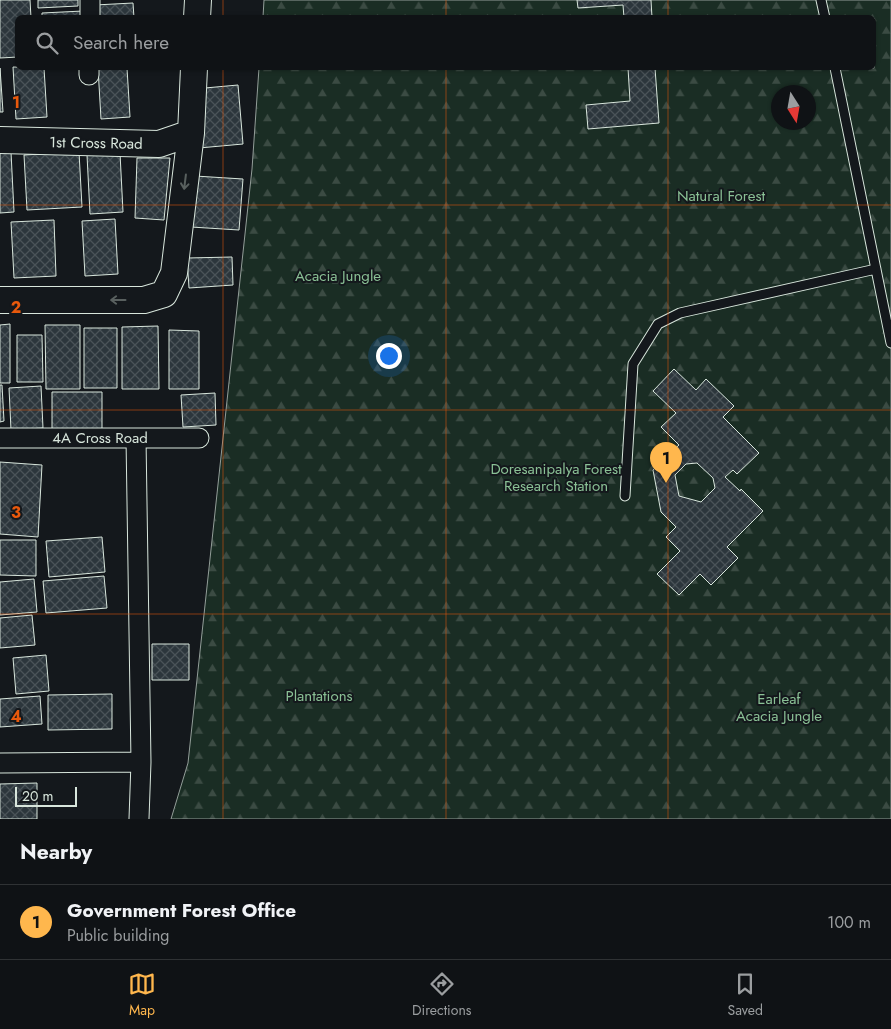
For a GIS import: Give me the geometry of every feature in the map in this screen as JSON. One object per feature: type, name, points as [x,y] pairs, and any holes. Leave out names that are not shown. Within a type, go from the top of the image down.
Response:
[{"type":"street","points":[[90,0],[90,15]]},
{"type":"street","points":[[197,15],[198,0]]},
{"type":"street","points":[[0,300],[144,300],[164,294],[174,273],[191,133],[194,70]]},
{"type":"street","name":"1st Cross Road","points":[[0,140],[159,144],[191,133]]},
{"type":"street","name":"4A Cross Road","points":[[0,438],[199,438]]},
{"type":"street","points":[[136,438],[141,762],[140,819]]},
{"type":"street","points":[[0,763],[141,762]]},
{"type":"lane","points":[[821,0],[824,15]]},
{"type":"lane","points":[[835,70],[891,342]]},
{"type":"lane","points":[[625,496],[633,364],[658,324],[680,313],[876,269]]},
{"type":"green space","name":"Doresanipalya Forest Research Station","points":[[264,0],[891,0],[891,819],[171,819],[188,763],[252,169],[259,70],[876,70],[876,15],[263,15]]},
{"type":"building","points":[[0,0],[30,0],[31,15],[15,15],[15,57],[0,58]]},
{"type":"building","points":[[38,0],[78,0],[78,6],[38,8]]},
{"type":"building","points":[[577,0],[651,0],[652,15],[624,15],[623,5],[578,8]]},
{"type":"building","points":[[133,3],[134,15],[96,15],[95,5]]},
{"type":"building","points":[[83,11],[83,15],[42,15],[42,13]]},
{"type":"building","points":[[13,67],[15,67],[15,70],[44,70],[47,117],[16,119]]},
{"type":"building","points":[[0,68],[3,112],[0,112]]},
{"type":"building","points":[[98,70],[127,70],[130,117],[101,119]]},
{"type":"building","points":[[628,70],[655,70],[659,123],[588,129],[586,105],[630,101]]},
{"type":"building","points":[[238,85],[243,144],[199,148],[194,89]]},
{"type":"building","points":[[11,152],[14,212],[0,213],[0,153]]},
{"type":"building","points":[[79,152],[82,207],[27,210],[24,155]]},
{"type":"building","points":[[120,153],[123,212],[90,214],[87,155]]},
{"type":"building","points":[[137,158],[170,158],[164,220],[135,218]]},
{"type":"building","points":[[195,176],[243,179],[239,230],[191,227]]},
{"type":"building","points":[[115,219],[118,274],[85,276],[82,221]]},
{"type":"building","points":[[54,220],[56,276],[14,278],[11,222]]},
{"type":"building","points":[[232,257],[233,285],[189,288],[187,258]]},
{"type":"building","points":[[10,324],[10,383],[0,383],[0,325]]},
{"type":"building","points":[[45,325],[80,325],[80,389],[46,389]]},
{"type":"building","points":[[158,326],[159,389],[122,389],[122,327]]},
{"type":"building","points":[[84,328],[117,328],[117,388],[84,388]]},
{"type":"building","points":[[169,330],[199,331],[199,389],[169,389]]},
{"type":"building","points":[[17,335],[42,335],[43,382],[17,382]]},
{"type":"building","points":[[674,369],[696,390],[706,379],[734,406],[723,417],[759,453],[737,474],[733,470],[725,477],[740,491],[741,489],[763,511],[727,547],[738,558],[711,585],[700,574],[679,595],[657,574],[680,551],[666,537],[676,527],[661,512],[653,470],[679,445],[661,427],[676,413],[653,391]],"holes":[[[697,463],[713,478],[715,488],[701,502],[679,496],[675,475],[686,464]]]},
{"type":"building","points":[[0,385],[2,385],[4,421],[0,422]]},
{"type":"building","points":[[41,386],[43,428],[11,430],[9,388]]},
{"type":"building","points":[[52,392],[102,392],[102,429],[52,429]]},
{"type":"building","points":[[215,393],[216,425],[183,427],[181,395]]},
{"type":"building","points":[[0,462],[42,465],[38,537],[0,534]]},
{"type":"building","points":[[102,537],[105,572],[49,577],[46,541]]},
{"type":"building","points":[[0,540],[36,540],[36,576],[0,575]]},
{"type":"building","points":[[104,576],[107,608],[46,613],[43,581]]},
{"type":"building","points":[[34,579],[37,612],[0,615],[0,582]]},
{"type":"building","points":[[32,615],[35,645],[0,648],[0,618]]},
{"type":"building","points":[[152,644],[189,644],[189,680],[152,680]]},
{"type":"building","points":[[46,655],[49,691],[16,694],[13,658]]},
{"type":"building","points":[[112,694],[112,729],[48,730],[48,695]]},
{"type":"building","points":[[40,696],[42,724],[0,727],[0,699]]},
{"type":"building","points":[[37,783],[37,819],[0,819],[0,784]]},
{"type":"place","name":"Government Forest Office","points":[[666,483]]},
{"type":"park label","name":"Natural Forest","points":[[721,196]]},
{"type":"park label","name":"Acacia Jungle","points":[[338,276]]},
{"type":"park label","name":"Plantations","points":[[319,696]]},
{"type":"park label","name":"Earleaf Acacia Jungle","points":[[779,708]]}]
